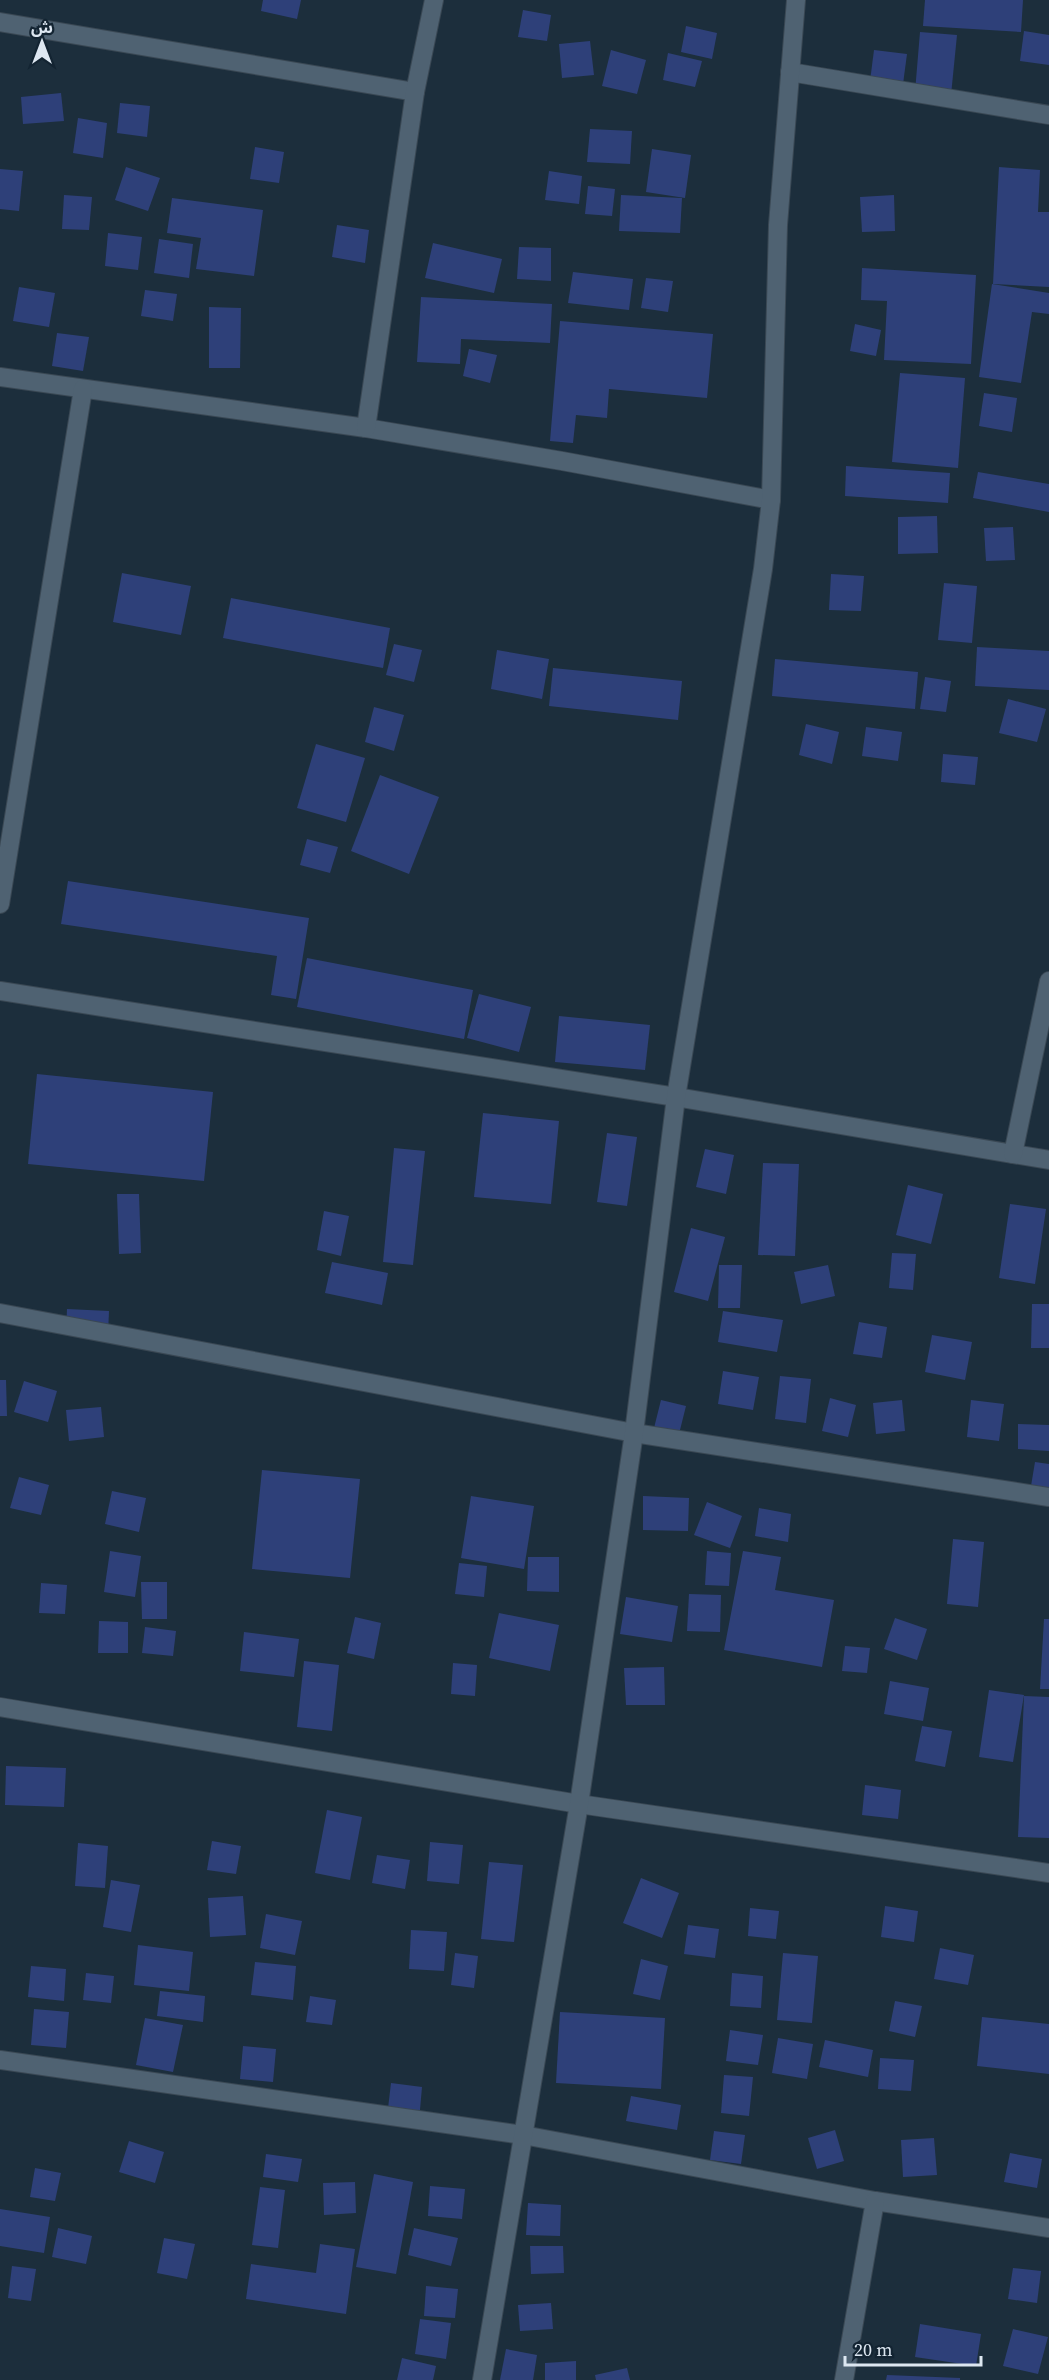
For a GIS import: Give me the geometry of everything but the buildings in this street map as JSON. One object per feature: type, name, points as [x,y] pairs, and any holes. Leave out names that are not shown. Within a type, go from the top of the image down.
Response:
[{"type":"street","points":[[366,428],[415,92],[434,0]]},
{"type":"street","points":[[482,2380],[579,1804],[634,1433],[676,1097],[763,569],[771,500],[778,225],[796,0]]},
{"type":"street","points":[[0,22],[415,92]]},
{"type":"street","points":[[790,72],[1049,115]]},
{"type":"street","points":[[0,377],[366,428],[562,461],[771,500]]},
{"type":"street","points":[[0,904],[83,388]]},
{"type":"street","points":[[1013,1155],[1049,981]]},
{"type":"street","points":[[0,991],[676,1097],[1049,1160]]},
{"type":"street","points":[[0,1313],[634,1433],[1049,1497]]},
{"type":"street","points":[[0,1707],[579,1804],[1049,1873]]},
{"type":"street","points":[[0,2060],[523,2136],[875,2201],[1049,2228]]},
{"type":"street","points":[[844,2380],[875,2201]]}]
